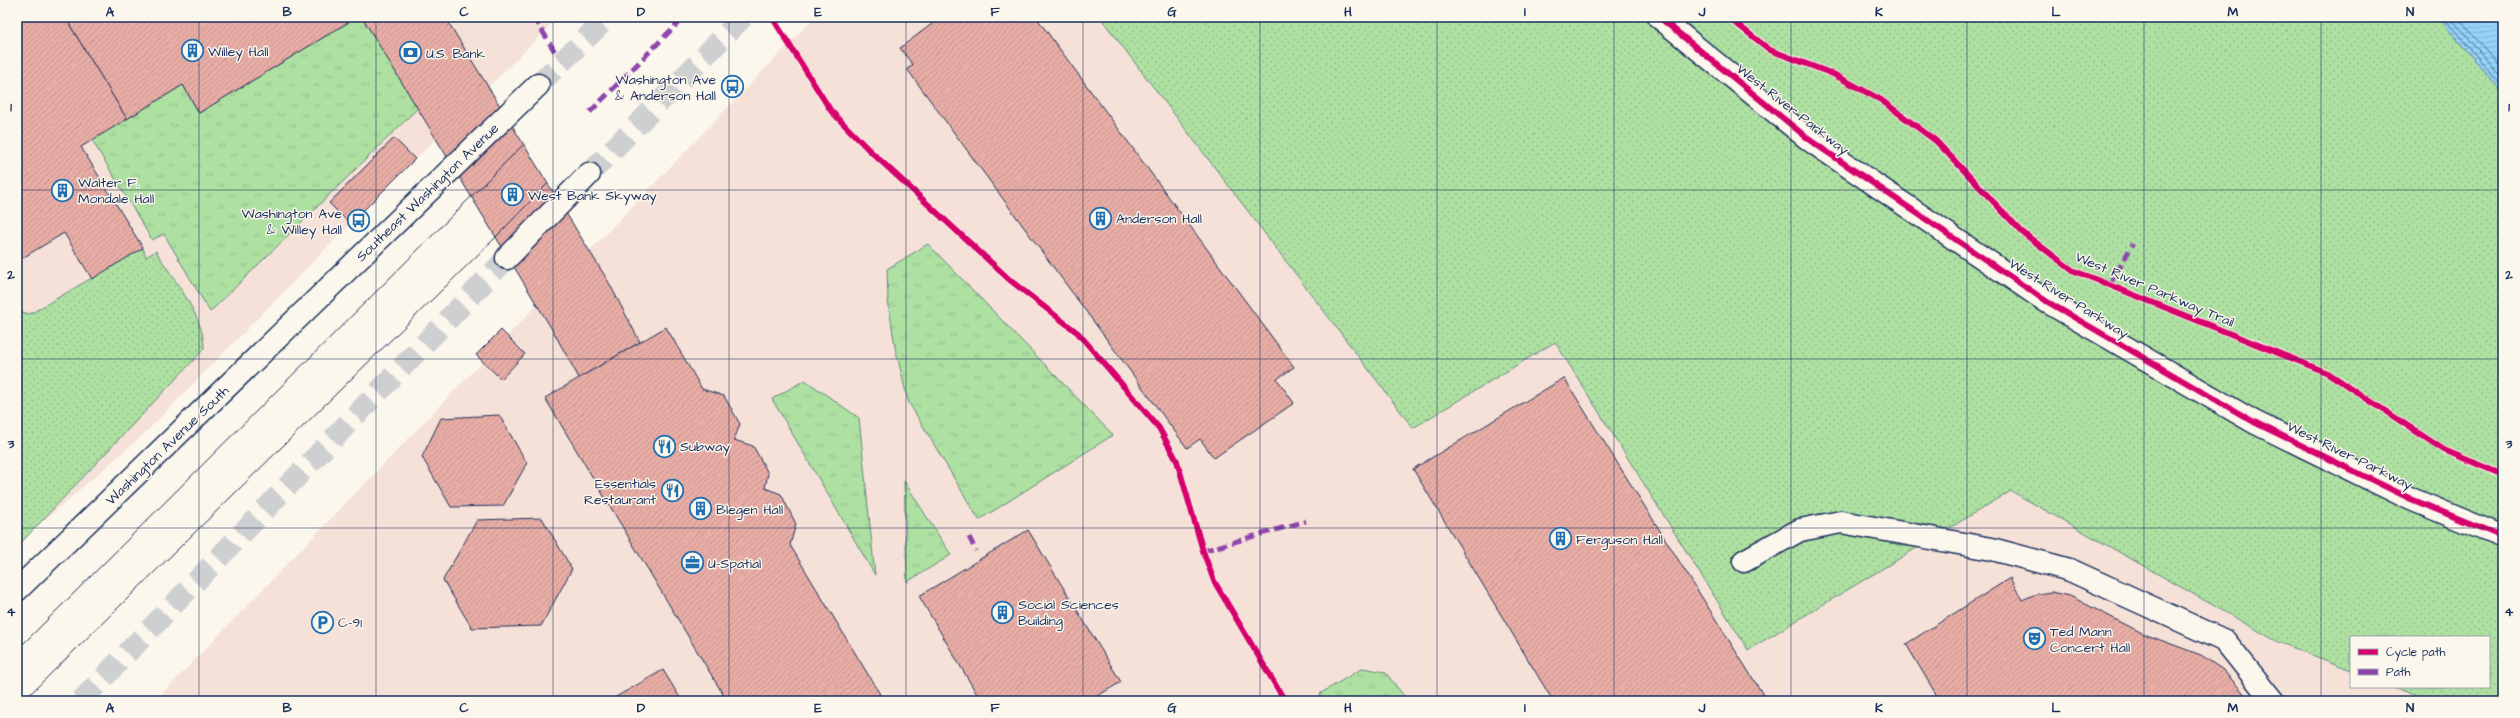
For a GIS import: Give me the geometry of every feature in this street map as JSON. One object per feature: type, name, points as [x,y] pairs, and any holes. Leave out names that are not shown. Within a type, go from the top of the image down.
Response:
[{"type":"street","name":"West River Parkway","points":[[1660,17],[1811,141],[2046,301],[2254,422],[2411,499],[2503,537]]},
{"type":"street","name":"Southeast Washington Avenue","points":[[317,299],[538,85]]},
{"type":"street","points":[[507,258],[589,174]]},
{"type":"street","name":"Washington Avenue South","points":[[17,590],[317,299]]},
{"type":"street","points":[[1744,561],[1800,530],[1841,522],[1992,549],[2070,570],[2225,641],[2273,701]]},
{"type":"shaded area","points":[[17,17],[559,17],[350,224],[144,434],[17,544]]},
{"type":"shaded area","points":[[815,17],[1100,17],[1413,428],[1555,342],[1748,649],[2011,491],[2278,642],[2350,670],[2350,688],[2396,688],[2429,701],[155,701]]},
{"type":"green space","points":[[357,17],[362,17],[418,108],[210,312],[164,234],[152,240],[92,140],[183,85],[199,113]]},
{"type":"green space","points":[[1100,17],[2438,17],[2503,93],[2503,701],[2429,701],[2396,688],[2490,688],[2490,636],[2350,636],[2350,670],[2278,642],[2011,491],[1748,650],[1555,342],[1413,428]]},
{"type":"green space","points":[[928,244],[1113,435],[979,520],[908,401],[895,347],[888,300],[887,269]]},
{"type":"green space","points":[[143,248],[146,257],[156,251],[186,298],[199,324],[203,337],[204,349],[17,547],[17,311],[30,314]]},
{"type":"green space","points":[[805,380],[859,418],[875,575],[772,399]]},
{"type":"green space","points":[[904,481],[951,555],[907,582]]},
{"type":"green space","points":[[1363,668],[1385,672],[1408,701],[1318,701],[1321,693]]},
{"type":"water","points":[[2438,17],[2503,17],[2503,93]]},
{"type":"building","name":"Walter F. Mondale Hall","points":[[17,17],[65,17],[127,119],[81,147],[143,248],[92,279],[64,233],[19,260],[17,256]]},
{"type":"building","name":"Willey Hall","points":[[65,17],[357,17],[199,113],[183,85],[127,119]]},
{"type":"building","name":"West Bank Skyway","points":[[362,17],[445,17],[608,281],[640,342],[579,378],[553,331]]},
{"type":"building","name":"Anderson Hall","points":[[941,17],[1036,17],[1294,367],[1277,379],[1294,403],[1214,458],[1200,439],[1187,448],[907,69],[913,65],[900,48]]},
{"type":"building","points":[[394,138],[415,159],[350,224],[329,203]]},
{"type":"building","name":"Blegen Hall","points":[[666,327],[702,389],[724,396],[740,424],[734,440],[753,446],[768,473],[765,488],[781,494],[796,524],[790,545],[884,701],[727,701],[545,398]]},
{"type":"building","points":[[501,330],[525,354],[501,379],[476,355]]},
{"type":"building","name":"Ferguson Hall","points":[[1564,378],[1767,701],[1553,701],[1413,469]]},
{"type":"building","points":[[499,415],[527,463],[503,506],[451,507],[422,457],[441,418]]},
{"type":"building","points":[[542,518],[572,569],[541,626],[472,628],[443,580],[477,520]]},
{"type":"building","name":"Social Sciences Building","points":[[1028,530],[1121,682],[1089,701],[981,701],[919,596]]},
{"type":"building","name":"Ted Mann Concert Hall","points":[[2010,578],[2022,600],[2036,594],[2052,592],[2070,596],[2144,634],[2201,655],[2223,670],[2242,691],[2248,701],[1940,701],[1906,644]]},
{"type":"building","points":[[663,670],[682,701],[609,701]]},
{"type":"tunnel","points":[[538,85],[608,17]]},
{"type":"tunnel","points":[[589,174],[743,17]]},
{"type":"tunnel","points":[[81,701],[507,258]]},
{"type":"tram line","points":[[17,650],[523,145]]},
{"type":"tram line","points":[[23,701],[496,237],[547,184]]},
{"type":"marked path","points":[[534,17],[555,52]]},
{"type":"marked path","points":[[590,112],[684,17]]},
{"type":"marked path","points":[[2109,285],[2133,244]]},
{"type":"marked path","points":[[1203,551],[1306,521]]},
{"type":"marked path","points":[[969,537],[976,551]]},
{"type":"cycle path","points":[[772,17],[831,111],[868,149],[1011,281],[1078,333],[1159,428],[1177,461],[1203,551],[1214,581],[1285,701]]},
{"type":"cycle path","points":[[1659,17],[1811,141],[2046,301],[2254,422],[2411,499],[2503,537]]},
{"type":"cycle path","name":"West River Parkway Trail","points":[[1728,17],[1770,50],[1833,74],[1881,100],[1936,141],[2022,232],[2072,270],[2328,373],[2444,450],[2503,475]]},
{"type":"place","name":"Willey Hall","points":[[193,51]]},
{"type":"place","name":"U.S. Bank","points":[[411,53]]},
{"type":"place","name":"Washington Ave & Anderson Hall","points":[[732,87]]},
{"type":"place","name":"Walter F. Mondale Hall","points":[[62,190]]},
{"type":"place","name":"West Bank Skyway","points":[[512,195]]},
{"type":"place","name":"Anderson Hall","points":[[1101,218]]},
{"type":"place","name":"Washington Ave & Willey Hall","points":[[358,221]]},
{"type":"place","name":"Subway","points":[[664,446]]},
{"type":"place","name":"Essentials Restaurant","points":[[672,491]]},
{"type":"place","name":"Blegen Hall","points":[[700,509]]},
{"type":"place","name":"Ferguson Hall","points":[[1560,539]]},
{"type":"place","name":"U-Spatial","points":[[692,563]]},
{"type":"place","name":"Social Sciences Building","points":[[1003,612]]},
{"type":"place","name":"C-91","points":[[322,622]]},
{"type":"place","name":"Ted Mann Concert Hall","points":[[2035,639]]}]
